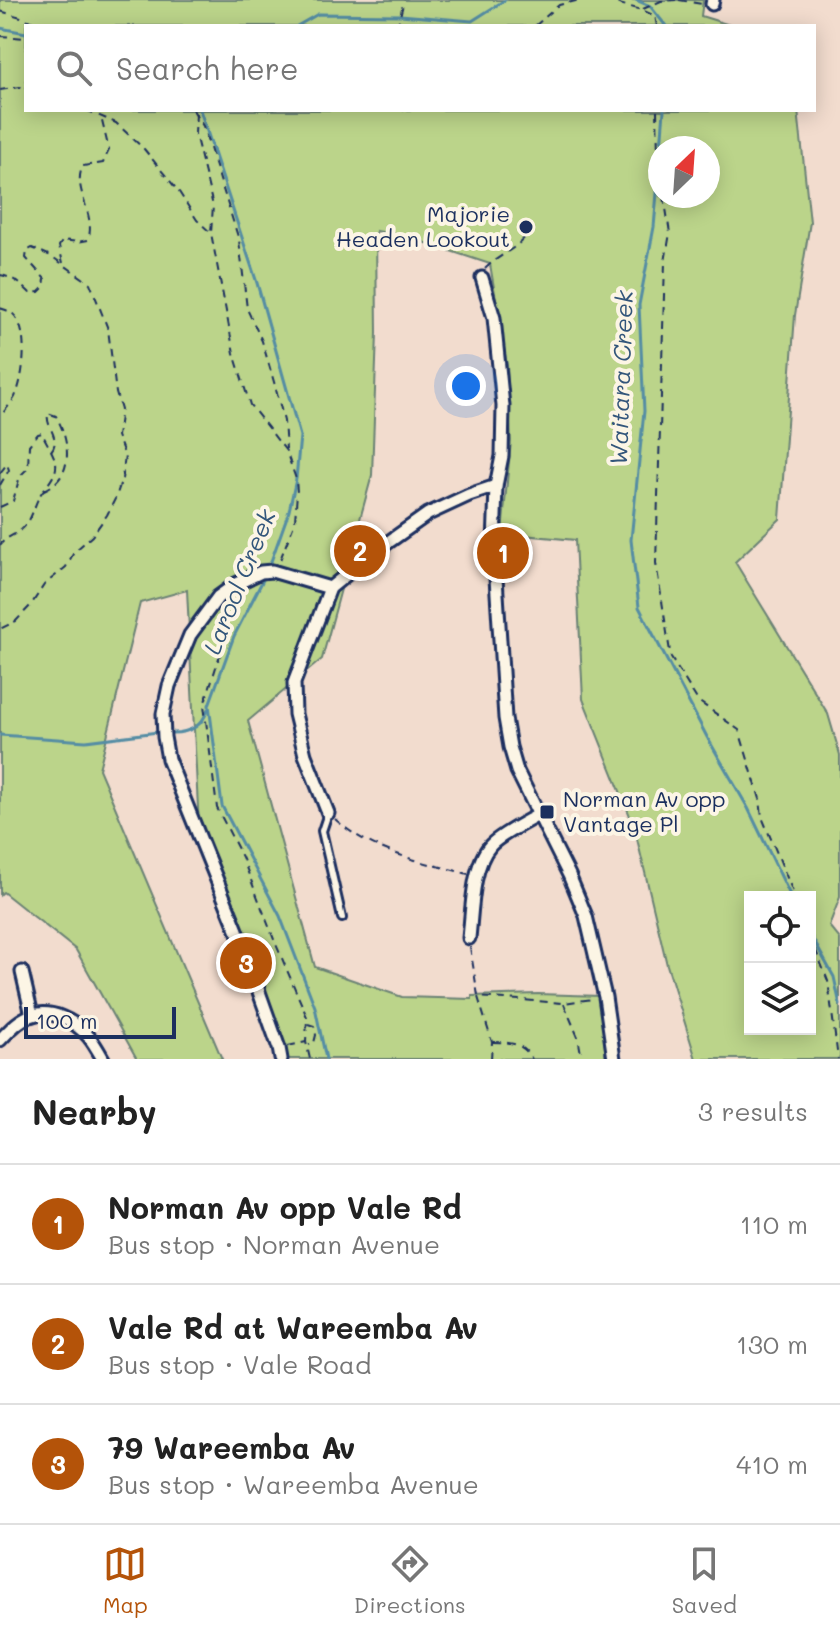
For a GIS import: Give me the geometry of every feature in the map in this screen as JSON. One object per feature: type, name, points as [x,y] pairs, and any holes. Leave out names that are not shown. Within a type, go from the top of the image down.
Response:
[{"type":"street","points":[[482,278],[494,318],[503,406],[494,547],[505,718],[517,771],[586,916],[605,997],[614,1059]]},
{"type":"street","points":[[328,813],[305,755],[295,714],[294,683],[330,588],[428,514],[496,486]]},
{"type":"street","points":[[280,1053],[237,930],[168,759],[163,714],[169,686],[190,635],[218,597],[258,573],[274,572],[330,588]]},
{"type":"street","points":[[469,938],[477,876],[490,844],[538,815]]},
{"type":"street","points":[[22,972],[32,1015]]},
{"type":"street","points":[[0,1040],[13,1026],[32,1015],[54,1015],[70,1020],[90,1037],[103,1059]]},
{"type":"lane","points":[[328,813],[322,831],[342,918]]},
{"type":"path","points":[[398,24],[404,0]]},
{"type":"path","points":[[537,24],[559,5],[580,0]]},
{"type":"path","points":[[604,0],[642,10],[655,16],[657,24]]},
{"type":"path","points":[[642,10],[661,1],[712,2]]},
{"type":"path","points":[[0,11],[38,24]]},
{"type":"path","points":[[0,36],[24,38]]},
{"type":"path","points":[[0,90],[24,88]]},
{"type":"path","points":[[90,112],[116,123],[144,149],[197,220],[211,233]]},
{"type":"path","points":[[195,112],[195,134],[213,206],[211,233],[234,353],[250,405],[286,451]]},
{"type":"path","points":[[196,112],[203,126],[239,240],[247,309],[262,341],[274,382],[284,421],[286,451],[296,479],[295,521],[274,572]]},
{"type":"path","points":[[657,112],[658,136]]},
{"type":"path","points":[[63,264],[59,246],[63,240],[78,242],[88,240],[90,236],[91,222],[80,183],[80,170],[83,166],[103,163],[109,150],[101,117]]},
{"type":"path","points":[[666,208],[670,233],[665,262],[656,563],[671,658],[698,701],[739,730],[760,799],[762,817],[793,891]]},
{"type":"path","points":[[482,278],[486,268],[498,257],[519,245],[526,236],[526,227]]},
{"type":"path","points":[[0,275],[9,276],[30,293],[39,292],[44,287],[45,279],[26,258],[27,251],[32,248],[90,283],[108,329],[121,410],[117,436],[125,456],[122,479],[112,506],[92,536],[74,552],[66,567],[44,585],[16,621],[0,629]]},
{"type":"path","points":[[0,308],[11,312],[21,325],[23,338],[22,377],[14,397],[0,417]]},
{"type":"path","points":[[41,492],[51,488],[66,467],[68,443],[56,416],[48,413],[48,424],[56,439],[55,448],[50,452]]},
{"type":"path","points":[[0,507],[13,501],[20,476],[28,468],[29,445],[42,433],[56,468],[41,492],[32,517],[22,529],[8,536],[0,545]]},
{"type":"path","points":[[0,473],[7,464],[9,470],[0,485]]},
{"type":"path","points":[[218,597],[224,642],[204,705],[217,808],[242,857],[307,1017],[306,1044],[310,1059]]},
{"type":"path","points":[[345,828],[388,852],[455,870]]},
{"type":"path","points":[[469,938],[478,997],[492,1042],[491,1059]]},
{"type":"path","points":[[816,951],[828,981],[838,1059]]},
{"type":"path","points":[[478,997],[563,1003],[605,997]]},
{"type":"path","points":[[563,1003],[578,1037],[582,1059]]},
{"type":"path","points":[[280,1053],[314,1043],[314,1026],[307,1023]]},
{"type":"path","points":[[492,1042],[512,1042],[527,1051],[532,1059]]},
{"type":"green space","points":[[0,0],[703,0],[701,16],[727,24],[24,24],[24,112],[798,112],[810,222],[795,315],[780,519],[735,562],[828,714],[840,755],[840,897],[829,926],[840,939],[840,1059],[696,1059],[667,965],[634,826],[583,699],[575,540],[502,533],[511,441],[507,365],[490,264],[402,235],[376,231],[377,333],[372,475],[322,659],[248,721],[315,967],[402,997],[600,996],[606,1059],[277,1059],[200,848],[187,590],[140,603],[99,769],[222,1059],[137,1059],[76,950],[3,892],[0,895]]},
{"type":"waterway","name":"Larool Creek","points":[[300,24],[318,14],[400,15],[472,21],[505,0]]},
{"type":"waterway","name":"Waitara Creek","points":[[636,0],[650,6],[664,24]]},
{"type":"waterway","points":[[0,28],[24,33]]},
{"type":"waterway","name":"Larool Creek","points":[[201,112],[257,283],[300,436],[289,511],[269,567]]},
{"type":"waterway","name":"Waitara Creek","points":[[662,136],[664,112]]},
{"type":"waterway","name":"Waitara Creek","points":[[656,208],[639,305],[644,411],[631,540],[639,607],[748,808],[788,891]]},
{"type":"waterway","name":"Larool Creek","points":[[266,574],[234,636],[209,705],[222,806],[280,916],[315,1007],[326,1059]]},
{"type":"waterway","points":[[168,733],[193,728],[202,721],[208,709]]},
{"type":"waterway","points":[[0,735],[86,741],[158,732]]},
{"type":"waterway","name":"Waitara Creek","points":[[816,945],[834,977],[840,1005]]},
{"type":"place","name":"Majorie Headen Lookout","points":[[526,227]]},
{"type":"place","name":"Vale Rd at Wareemba Av","points":[[360,551]]},
{"type":"place","name":"Norman Av opp Vale Rd","points":[[503,553]]},
{"type":"place","name":"Norman Av opp Vantage Pl","points":[[547,812]]},
{"type":"place","name":"79 Wareemba Av","points":[[246,963]]}]
